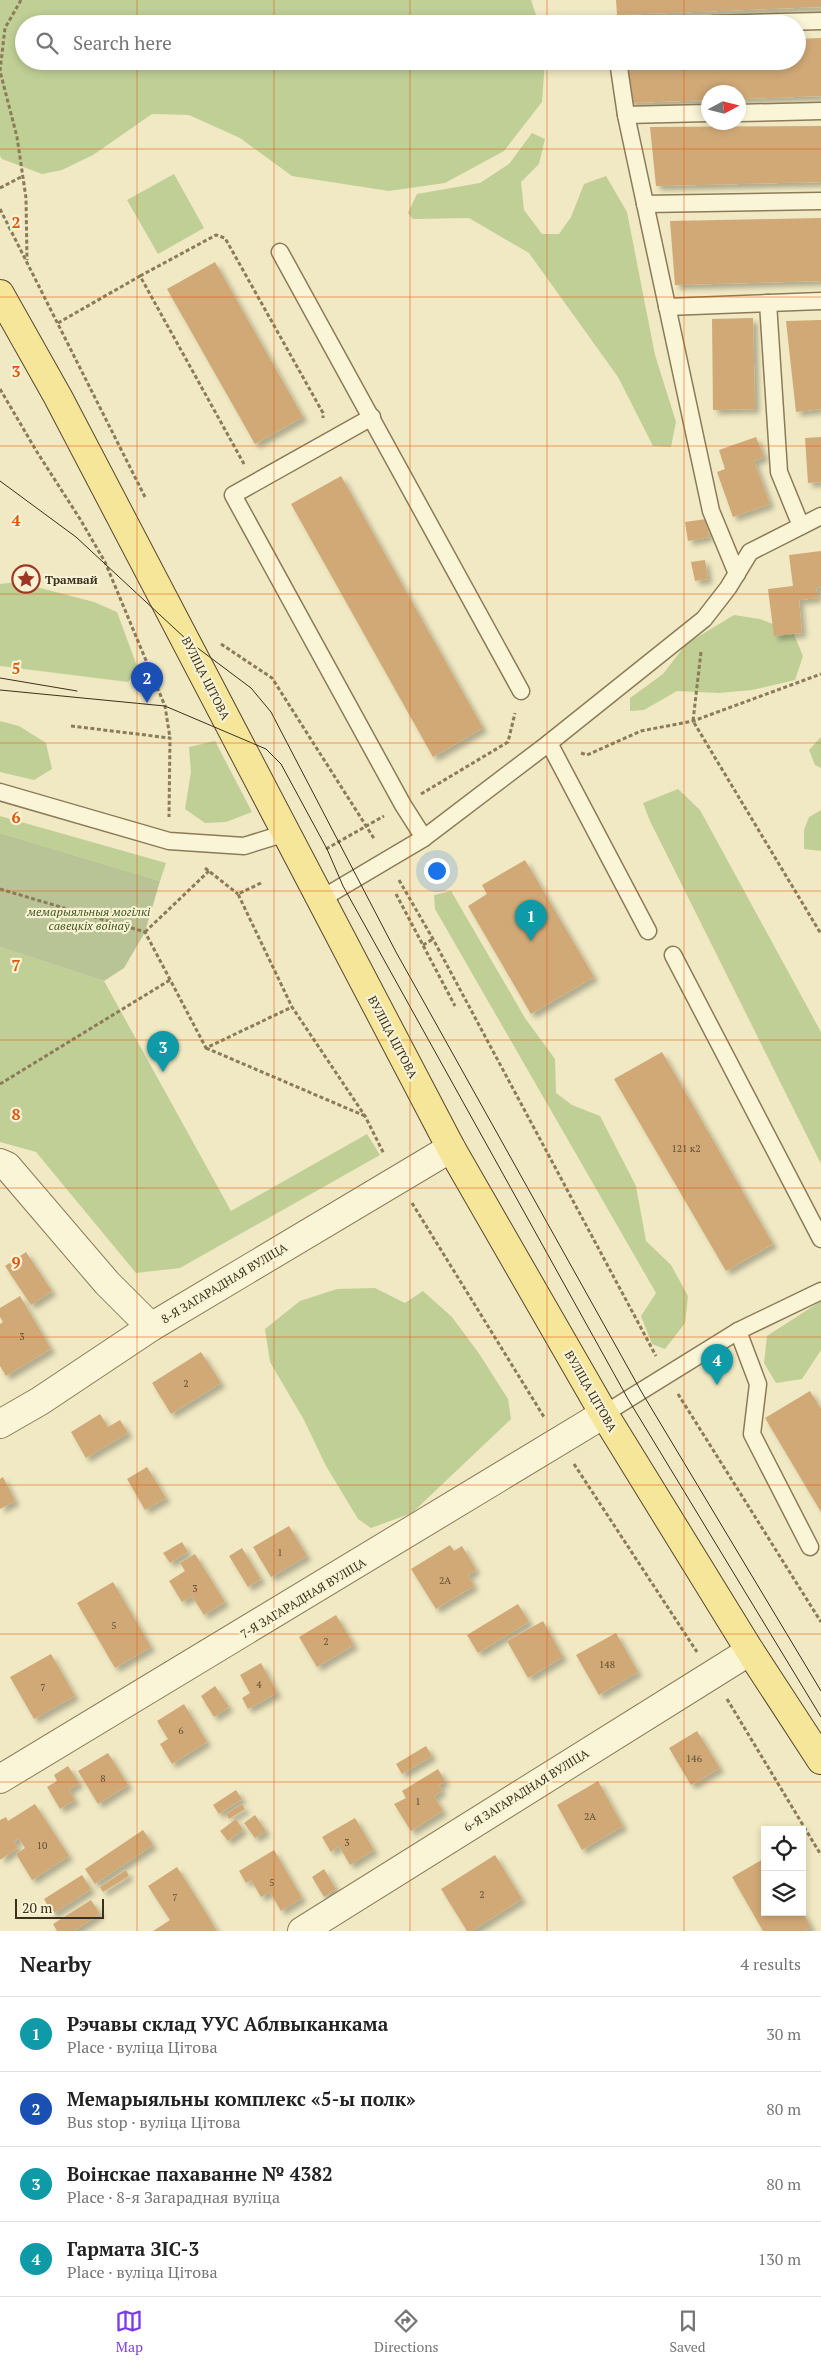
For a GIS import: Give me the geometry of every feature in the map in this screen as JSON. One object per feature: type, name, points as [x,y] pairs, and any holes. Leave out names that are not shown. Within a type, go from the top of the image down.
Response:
[{"type":"main road","name":"ВУЛІЦА ЦІТОВА","points":[[0,294],[58,397],[451,1148],[604,1414],[750,1651],[821,1760]]},
{"type":"street","name":"8-Я ЗАГАРАДНАЯ ВУЛІЦА","points":[[0,1424],[40,1401],[151,1327],[451,1148]]},
{"type":"street","points":[[0,1163],[7,1166],[107,1283],[151,1327]]},
{"type":"street","name":"7-Я ЗАГАРАДНАЯ ВУЛІЦА","points":[[0,1779],[604,1414]]},
{"type":"street","name":"6-Я ЗАГАРАДНАЯ ВУЛІЦА","points":[[302,1931],[750,1651]]},
{"type":"lane","points":[[806,21],[821,21]]},
{"type":"lane","points":[[619,70],[626,115],[711,511],[737,574]]},
{"type":"lane","points":[[746,113],[821,112]]},
{"type":"lane","points":[[626,115],[701,113]]},
{"type":"lane","points":[[645,204],[821,201]]},
{"type":"lane","points":[[280,252],[521,691]]},
{"type":"lane","points":[[667,307],[821,301]]},
{"type":"lane","points":[[768,303],[779,472],[801,526]]},
{"type":"lane","points":[[372,417],[233,495],[403,805],[424,838]]},
{"type":"lane","points":[[321,899],[424,838],[548,743],[704,619],[737,574],[750,552],[821,516]]},
{"type":"lane","points":[[548,743],[648,931]]},
{"type":"lane","points":[[0,792],[169,841],[244,846],[286,833]]},
{"type":"lane","points":[[674,955],[821,1239]]},
{"type":"lane","points":[[604,1414],[738,1331],[821,1291]]},
{"type":"lane","points":[[738,1331],[758,1384],[752,1434],[810,1547]]},
{"type":"path","points":[[21,0],[5,28],[0,71],[17,137],[26,198],[27,264]]},
{"type":"path","points":[[0,188],[22,176]]},
{"type":"path","points":[[0,209],[146,498]]},
{"type":"path","points":[[140,276],[216,235],[225,238],[323,413],[324,424]]},
{"type":"path","points":[[0,389],[37,452],[80,519],[104,562],[165,706],[170,738],[169,841],[238,894],[292,1007],[365,1116],[397,1179],[560,1442],[711,1674],[821,1854]]},
{"type":"path","points":[[704,619],[693,721],[821,934]]},
{"type":"path","points":[[217,641],[272,678],[367,826],[433,939],[667,1375],[821,1622]]},
{"type":"path","points":[[548,743],[586,755],[642,731],[693,721],[821,674]]},
{"type":"path","points":[[322,851],[508,742],[521,691]]},
{"type":"path","points":[[71,726],[170,738]]},
{"type":"path","points":[[145,932],[209,871]]},
{"type":"path","points":[[238,894],[260,883]]},
{"type":"path","points":[[0,889],[145,932],[206,1048],[365,1116]]},
{"type":"path","points":[[396,894],[455,1006]]},
{"type":"path","points":[[423,945],[433,939]]},
{"type":"path","points":[[0,1084],[170,980]]},
{"type":"path","points":[[206,1048],[292,1007]]},
{"type":"green space","points":[[0,0],[531,0],[536,15],[15,15],[15,70],[544,70],[542,102],[504,151],[445,183],[389,191],[292,176],[240,138],[189,115],[152,114],[93,155],[62,170],[42,174],[2,159],[0,156]]},
{"type":"green space","points":[[532,133],[545,139],[539,164],[521,182],[524,210],[542,234],[559,234],[571,217],[584,184],[606,176],[627,212],[655,355],[676,422],[671,447],[653,446],[618,377],[529,253],[469,218],[413,219],[408,213],[417,194],[480,183],[509,164]]},
{"type":"green space","points":[[174,174],[204,228],[158,254],[127,200]]},
{"type":"green space","points":[[17,582],[94,602],[117,612],[138,669],[128,682],[0,666],[0,584]]},
{"type":"green space","points":[[734,615],[760,619],[793,632],[803,656],[795,680],[752,690],[719,693],[677,691],[644,710],[630,711],[630,698],[663,674],[686,644]]},
{"type":"green space","points":[[0,721],[19,726],[46,743],[52,769],[34,780],[0,772]]},
{"type":"green space","points":[[821,737],[821,768],[815,765],[809,750]]},
{"type":"green space","points":[[215,741],[252,812],[226,822],[205,823],[185,809],[191,772],[189,747]]},
{"type":"green space","points":[[678,789],[700,810],[821,1032],[821,1164],[650,821],[643,803]]},
{"type":"green space","points":[[821,810],[821,851],[804,849],[804,830],[809,817]]},
{"type":"green space","points":[[0,816],[166,863],[160,881],[0,833]]},
{"type":"green space","name":"мемарыяльныя могілкі савецкіх воінаў","points":[[0,833],[160,881],[145,932],[124,968],[104,981],[0,947]]},
{"type":"green space","points":[[451,891],[525,1018],[555,1059],[556,1093],[572,1105],[600,1116],[636,1186],[646,1241],[671,1265],[688,1296],[685,1323],[665,1349],[652,1344],[641,1316],[656,1293],[435,909],[434,895]]},
{"type":"green space","points":[[0,947],[104,981],[231,1211],[367,1134],[380,1155],[180,1268],[136,1273],[36,1152],[0,1142]]},
{"type":"green space","points":[[375,1288],[405,1303],[423,1291],[452,1317],[480,1355],[508,1399],[511,1419],[412,1513],[371,1528],[358,1519],[326,1466],[304,1420],[270,1362],[265,1329],[300,1301],[337,1289]]},
{"type":"green space","points":[[821,1301],[821,1350],[802,1379],[776,1383],[764,1363],[767,1336]]},
{"type":"building","points":[[616,0],[821,0],[821,7],[617,15]]},
{"type":"building","points":[[821,38],[821,96],[746,99],[746,85],[701,85],[701,100],[629,103],[627,70],[806,70],[806,39]]},
{"type":"building","points":[[746,126],[821,126],[821,182],[656,186],[650,127],[701,127],[701,130],[746,130]]},
{"type":"building","points":[[821,218],[821,281],[675,285],[670,221]]},
{"type":"building","points":[[215,262],[303,417],[255,444],[167,289]]},
{"type":"building","points":[[753,318],[755,409],[713,410],[712,319]]},
{"type":"building","points":[[821,320],[821,409],[796,412],[786,321]]},
{"type":"building","points":[[756,437],[764,457],[754,461],[770,504],[733,517],[717,472],[725,469],[719,450]]},
{"type":"building","points":[[821,437],[821,482],[808,483],[805,438]]},
{"type":"building","points":[[341,476],[483,728],[433,757],[291,504]]},
{"type":"building","points":[[706,519],[709,537],[688,541],[685,522]]},
{"type":"building","points":[[821,551],[821,587],[816,588],[818,598],[799,600],[802,633],[774,636],[768,589],[793,586],[789,555]]},
{"type":"building","points":[[705,560],[708,579],[695,581],[691,562]]},
{"type":"building","points":[[525,860],[594,977],[531,1014],[468,906],[487,894],[482,885]]},
{"type":"building","points":[[662,1052],[773,1244],[726,1271],[614,1079]]},
{"type":"building","points":[[26,1252],[52,1291],[31,1305],[5,1266]]},
{"type":"building","points":[[20,1296],[51,1349],[6,1376],[0,1366],[0,1324],[3,1322],[0,1317],[0,1308]]},
{"type":"building","points":[[201,1352],[221,1383],[171,1414],[152,1383]]},
{"type":"building","points":[[810,1391],[821,1409],[821,1512],[765,1418]]},
{"type":"building","points":[[100,1414],[108,1427],[120,1420],[128,1433],[86,1458],[71,1432]]},
{"type":"building","points":[[147,1467],[166,1498],[145,1510],[127,1479]]},
{"type":"building","points":[[3,1477],[15,1501],[0,1509],[0,1479]]},
{"type":"building","points":[[289,1526],[307,1556],[271,1577],[253,1547]]},
{"type":"building","points":[[182,1542],[188,1552],[170,1563],[163,1553]]},
{"type":"building","points":[[450,1545],[454,1551],[462,1546],[476,1570],[468,1575],[474,1586],[436,1609],[411,1569]]},
{"type":"building","points":[[242,1548],[261,1579],[248,1587],[229,1556]]},
{"type":"building","points":[[195,1554],[225,1602],[204,1615],[192,1596],[182,1602],[169,1581],[185,1571],[180,1563]]},
{"type":"building","points":[[113,1582],[151,1647],[115,1668],[77,1603]]},
{"type":"building","points":[[518,1604],[529,1622],[478,1653],[467,1635]]},
{"type":"building","points":[[336,1615],[354,1645],[317,1667],[299,1637]]},
{"type":"building","points":[[543,1621],[563,1657],[528,1678],[507,1641]]},
{"type":"building","points":[[616,1633],[638,1672],[599,1695],[576,1655]]},
{"type":"building","points":[[51,1654],[75,1696],[34,1719],[10,1677]]},
{"type":"building","points":[[261,1663],[277,1693],[248,1709],[242,1698],[250,1693],[240,1675]]},
{"type":"building","points":[[215,1686],[229,1707],[214,1717],[201,1696]]},
{"type":"building","points":[[184,1704],[207,1742],[172,1764],[160,1744],[168,1739],[157,1721]]},
{"type":"building","points":[[697,1731],[720,1768],[691,1785],[669,1748]]},
{"type":"building","points":[[426,1746],[432,1756],[402,1774],[396,1764]]},
{"type":"building","points":[[108,1753],[128,1785],[98,1804],[78,1771]]},
{"type":"building","points":[[68,1766],[79,1783],[69,1790],[75,1800],[60,1809],[47,1787],[57,1781],[54,1775]]},
{"type":"building","points":[[438,1769],[445,1781],[439,1785],[442,1791],[434,1796],[443,1811],[411,1831],[394,1804],[406,1798],[402,1791]]},
{"type":"building","points":[[598,1781],[623,1826],[582,1850],[557,1805]]},
{"type":"building","points":[[236,1790],[242,1799],[219,1814],[213,1805]]},
{"type":"building","points":[[35,1804],[69,1856],[32,1880],[16,1854],[25,1848],[19,1838],[14,1842],[18,1848],[0,1860],[0,1820],[6,1817],[8,1821]]},
{"type":"building","points":[[242,1804],[245,1809],[229,1819],[226,1814]]},
{"type":"building","points":[[255,1815],[266,1831],[255,1838],[244,1823]]},
{"type":"building","points":[[355,1818],[374,1850],[350,1865],[339,1846],[331,1852],[322,1837]]},
{"type":"building","points":[[236,1819],[243,1830],[228,1841],[220,1831]]},
{"type":"building","points":[[143,1830],[153,1845],[95,1884],[85,1869]]},
{"type":"building","points":[[274,1850],[302,1898],[281,1911],[270,1892],[261,1897],[251,1880],[246,1883],[239,1871]]},
{"type":"building","points":[[495,1855],[522,1899],[472,1931],[467,1931],[441,1889]]},
{"type":"building","points":[[761,1860],[761,1916],[805,1916],[811,1927],[804,1931],[763,1931],[732,1877]]},
{"type":"building","points":[[177,1867],[217,1931],[153,1931],[170,1920],[148,1886]]},
{"type":"building","points":[[324,1869],[336,1889],[324,1897],[312,1877]]},
{"type":"building","points":[[126,1870],[129,1876],[103,1892],[100,1887]]},
{"type":"building","points":[[82,1875],[91,1889],[53,1914],[44,1899]]},
{"type":"building","points":[[91,1900],[100,1914],[74,1931],[57,1931],[53,1924]]},
{"type":"tram line","points":[[0,481],[76,537],[187,640],[251,688],[271,712],[396,952],[641,1391],[821,1691]]},
{"type":"tram line","points":[[0,678],[77,691]]},
{"type":"tram line","points":[[0,690],[165,706],[266,749],[281,764],[327,849],[343,886],[628,1399],[821,1717]]},
{"type":"place","name":"Трамвай","points":[[26,579]]},
{"type":"place","name":"Мемарыяльны комплекс «5-ы полк»","points":[[147,703]]},
{"type":"place","name":"Рэчавы склад УУС Аблвыканкама","points":[[531,941]]},
{"type":"place","name":"Воінскае пахаванне № 4382","points":[[163,1072]]},
{"type":"place","name":"Гармата ЗІС-3","points":[[717,1385]]}]
